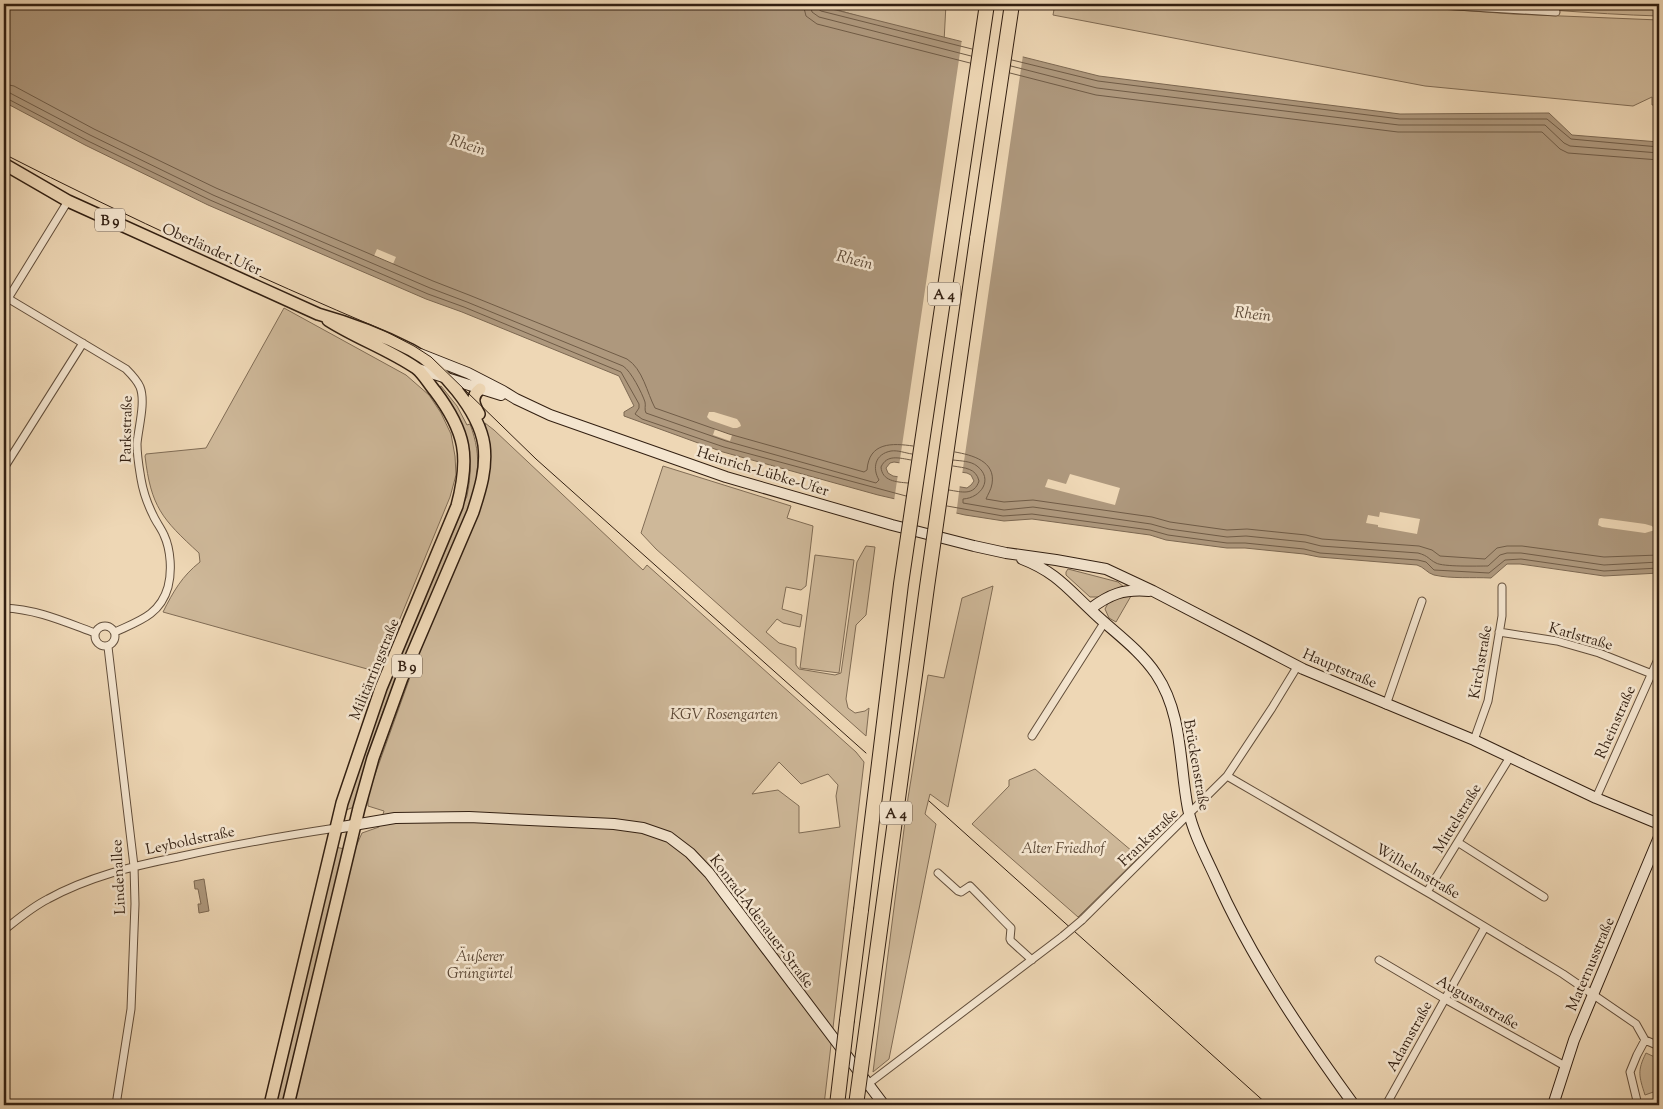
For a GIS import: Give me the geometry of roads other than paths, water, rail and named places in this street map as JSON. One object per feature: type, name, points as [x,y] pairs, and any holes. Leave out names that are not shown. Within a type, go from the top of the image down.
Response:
[{"type":"highway","name":"A 4","points":[[837,1105],[901,584],[988,4]]},
{"type":"highway","name":"A 4","points":[[856,1105],[927,587],[1012,4]]},
{"type":"main road","name":"Oberländer Ufer","points":[[4,164],[68,201],[318,314],[346,322],[412,351]]},
{"type":"main road","name":"Militärringstraße","points":[[270,1105],[336,828],[358,753],[381,688],[457,506],[463,483],[464,455],[458,427],[445,404],[418,369],[388,351],[344,331],[318,314]]},
{"type":"main road","name":"Militärringstraße","points":[[288,1105],[373,758],[390,711],[483,484],[484,445],[480,431],[468,407],[433,366],[412,351]]},
{"type":"main road","name":"B 9","points":[[480,389],[475,392],[474,403],[480,416],[480,431]]},
{"type":"street","points":[[1423,4],[1556,12]]},
{"type":"street","points":[[4,306],[6,297],[68,201]]},
{"type":"street","name":"Parkstraße","points":[[6,297],[126,369],[141,388],[142,397],[137,444],[141,482],[144,496],[164,534],[170,560],[168,586],[163,600],[156,610],[147,617],[114,632]]},
{"type":"street","points":[[4,468],[83,343]]},
{"type":"street","name":"Heinrich-Lübke-Ufer","points":[[412,351],[442,361],[468,373],[550,415],[726,477],[892,525],[1006,553]]},
{"type":"street","name":"Heinrich-Lübke-Ufer","points":[[418,369],[516,399]]},
{"type":"street","name":"Hauptstraße","points":[[1006,553],[1106,569],[1154,591],[1297,667],[1474,740],[1596,798],[1659,824]]},
{"type":"street","name":"Brückenstraße","points":[[1006,553],[1035,564],[1054,575],[1142,657],[1156,674],[1165,690],[1177,727],[1190,814],[1221,889],[1273,986],[1354,1105]]},
{"type":"street","name":"Kirchstraße","points":[[1474,740],[1486,710],[1500,632],[1502,587]]},
{"type":"street","points":[[1090,610],[1106,598],[1124,591],[1154,591]]},
{"type":"street","points":[[1386,705],[1422,601]]},
{"type":"street","points":[[4,608],[17,608],[43,614],[95,633]]},
{"type":"street","points":[[1032,736],[1104,623]]},
{"type":"street","points":[[103,626],[109,626],[114,632],[116,640],[108,647],[98,644],[95,639],[95,633],[98,628],[103,626]]},
{"type":"street","name":"Karlstraße","points":[[1500,632],[1557,641],[1599,653],[1652,674]]},
{"type":"street","name":"Lindenallee","points":[[108,647],[134,866],[135,904],[131,1009],[116,1105]]},
{"type":"street","name":"Rheinstraße","points":[[1596,798],[1659,657]]},
{"type":"street","name":"Frankstraße","points":[[868,1084],[1082,920],[1227,776],[1297,667]]},
{"type":"street","name":"Mittelstraße","points":[[1427,892],[1510,757]]},
{"type":"street","name":"Wilhelmstraße","points":[[1227,776],[1427,892],[1563,974],[1636,1024],[1645,1040]]},
{"type":"street","name":"Konrad-Adenauer-Straße","points":[[336,828],[395,818],[469,817],[560,821],[632,827],[656,832],[669,838],[690,853],[709,873],[884,1105]]},
{"type":"street","name":"Leyboldstraße","points":[[4,930],[48,898],[97,878],[134,866],[236,844],[336,828]]},
{"type":"street","name":"Maternusstraße","points":[[1552,1105],[1592,994],[1604,970],[1659,837]]},
{"type":"street","points":[[1458,843],[1544,897]]},
{"type":"street","points":[[938,873],[958,891],[961,892],[970,886],[1011,928],[1011,941],[1032,960]]},
{"type":"street","name":"Adamstraße","points":[[1386,1105],[1485,927]]},
{"type":"street","name":"Augustastraße","points":[[1379,960],[1565,1066]]},
{"type":"street","points":[[1638,1105],[1630,1072],[1636,1055],[1645,1040],[1659,1046]]},
{"type":"water","name":"Rhein","points":[[4,4],[812,4],[1099,76],[1400,114],[1549,113],[1572,135],[1659,142],[1659,573],[1604,576],[1520,564],[1507,564],[1491,578],[1448,577],[1432,574],[1417,565],[1319,557],[1245,548],[1227,548],[1166,540],[1150,535],[1032,519],[1004,521],[965,515],[878,495],[723,452],[624,416],[624,412],[634,406],[619,376],[426,299],[208,205],[85,145],[4,102]],"holes":[[[894,462],[971,475],[974,481],[967,488],[893,476],[888,473],[886,468],[890,463]]]},
{"type":"water","points":[[204,879],[209,911],[199,913],[198,904],[201,904],[194,881]]},
{"type":"tram line","points":[[4,154],[193,246],[385,331],[431,357],[536,459],[866,753]]},
{"type":"tram line","points":[[929,801],[1268,1105]]},
{"type":"park label","name":"KGV Rosengarten","points":[[724,714]]},
{"type":"park label","name":"Alter Friedhof","points":[[1063,848]]},
{"type":"park label","name":"Äußerer Grüngürtel","points":[[480,964]]}]
